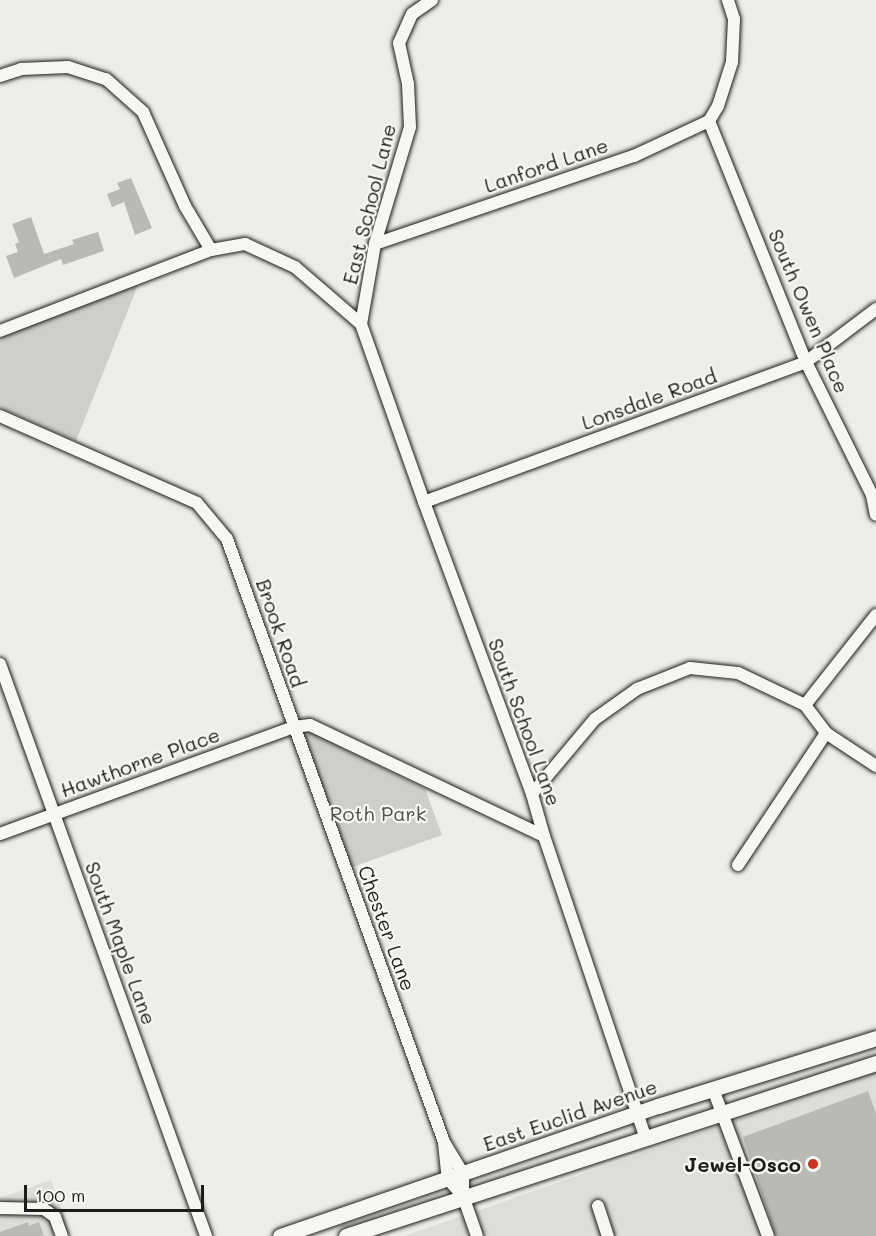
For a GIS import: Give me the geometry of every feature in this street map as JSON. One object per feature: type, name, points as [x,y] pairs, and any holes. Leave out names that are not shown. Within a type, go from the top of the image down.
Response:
[{"type":"main road","name":"East Euclid Avenue","points":[[280,1236],[638,1113],[876,1038]]},
{"type":"main road","points":[[349,1235],[645,1136],[876,1063]]},
{"type":"street","name":"East School Lane","points":[[361,324],[375,244],[410,127],[408,84],[399,43],[412,14],[432,0]]},
{"type":"street","points":[[709,121],[718,106],[732,62],[734,19],[728,0]]},
{"type":"street","points":[[0,76],[21,69],[68,67],[106,79],[144,112],[185,206],[211,250]]},
{"type":"street","name":"Lanford Lane","points":[[375,244],[634,156],[709,121]]},
{"type":"street","name":"South Owen Place","points":[[709,121],[806,362],[874,495],[876,515]]},
{"type":"street","points":[[0,331],[211,250],[245,244],[294,267],[361,324]]},
{"type":"street","name":"Lonsdale Road","points":[[424,502],[806,362],[876,309]]},
{"type":"street","name":"South School Lane","points":[[361,324],[532,794],[645,1136]]},
{"type":"street","name":"Brook Road","points":[[0,416],[197,503],[227,539],[294,727]]},
{"type":"street","points":[[805,705],[876,615]]},
{"type":"street","name":"South Maple Lane","points":[[0,664],[206,1236]]},
{"type":"street","points":[[532,794],[595,719],[637,689],[690,668],[738,673],[805,705],[826,733],[876,766]]},
{"type":"street","points":[[294,727],[310,725],[318,727],[544,836]]},
{"type":"street","name":"Hawthorne Place","points":[[0,834],[294,727]]},
{"type":"street","name":"Chester Lane","points":[[294,727],[444,1142],[463,1174]]},
{"type":"street","points":[[738,865],[826,733]]},
{"type":"street","points":[[713,1089],[768,1236]]},
{"type":"street","name":"Chester Lane","points":[[444,1142],[448,1179]]},
{"type":"street","points":[[463,1174],[463,1196],[477,1236]]},
{"type":"street","points":[[448,1179],[463,1196]]},
{"type":"street","points":[[598,1206],[609,1236]]},
{"type":"street","points":[[0,1208],[44,1209],[55,1217],[62,1236]]},
{"type":"shaded area","points":[[876,1071],[876,1236],[404,1236],[494,1205]]},
{"type":"shaded area","points":[[51,1180],[71,1236],[0,1236],[0,1198]]},
{"type":"green space","points":[[138,285],[76,441],[0,408],[0,335]]},
{"type":"green space","name":"Roth Park","points":[[310,732],[425,789],[442,835],[350,868],[305,738]]},
{"type":"building","points":[[131,178],[152,228],[135,235],[124,202],[112,207],[107,194],[120,189],[117,183]]},
{"type":"building","points":[[31,217],[44,254],[74,244],[72,240],[98,232],[104,251],[63,265],[61,259],[14,278],[6,256],[18,252],[15,244],[19,242],[12,224]]},
{"type":"building","name":"Jewel-Osco","points":[[868,1091],[876,1113],[876,1236],[776,1236],[743,1137]]},
{"type":"building","points":[[28,1222],[29,1226],[39,1222],[44,1236],[0,1236],[0,1232]]},
{"type":"place","name":"Jewel-Osco","points":[[813,1164]]}]
